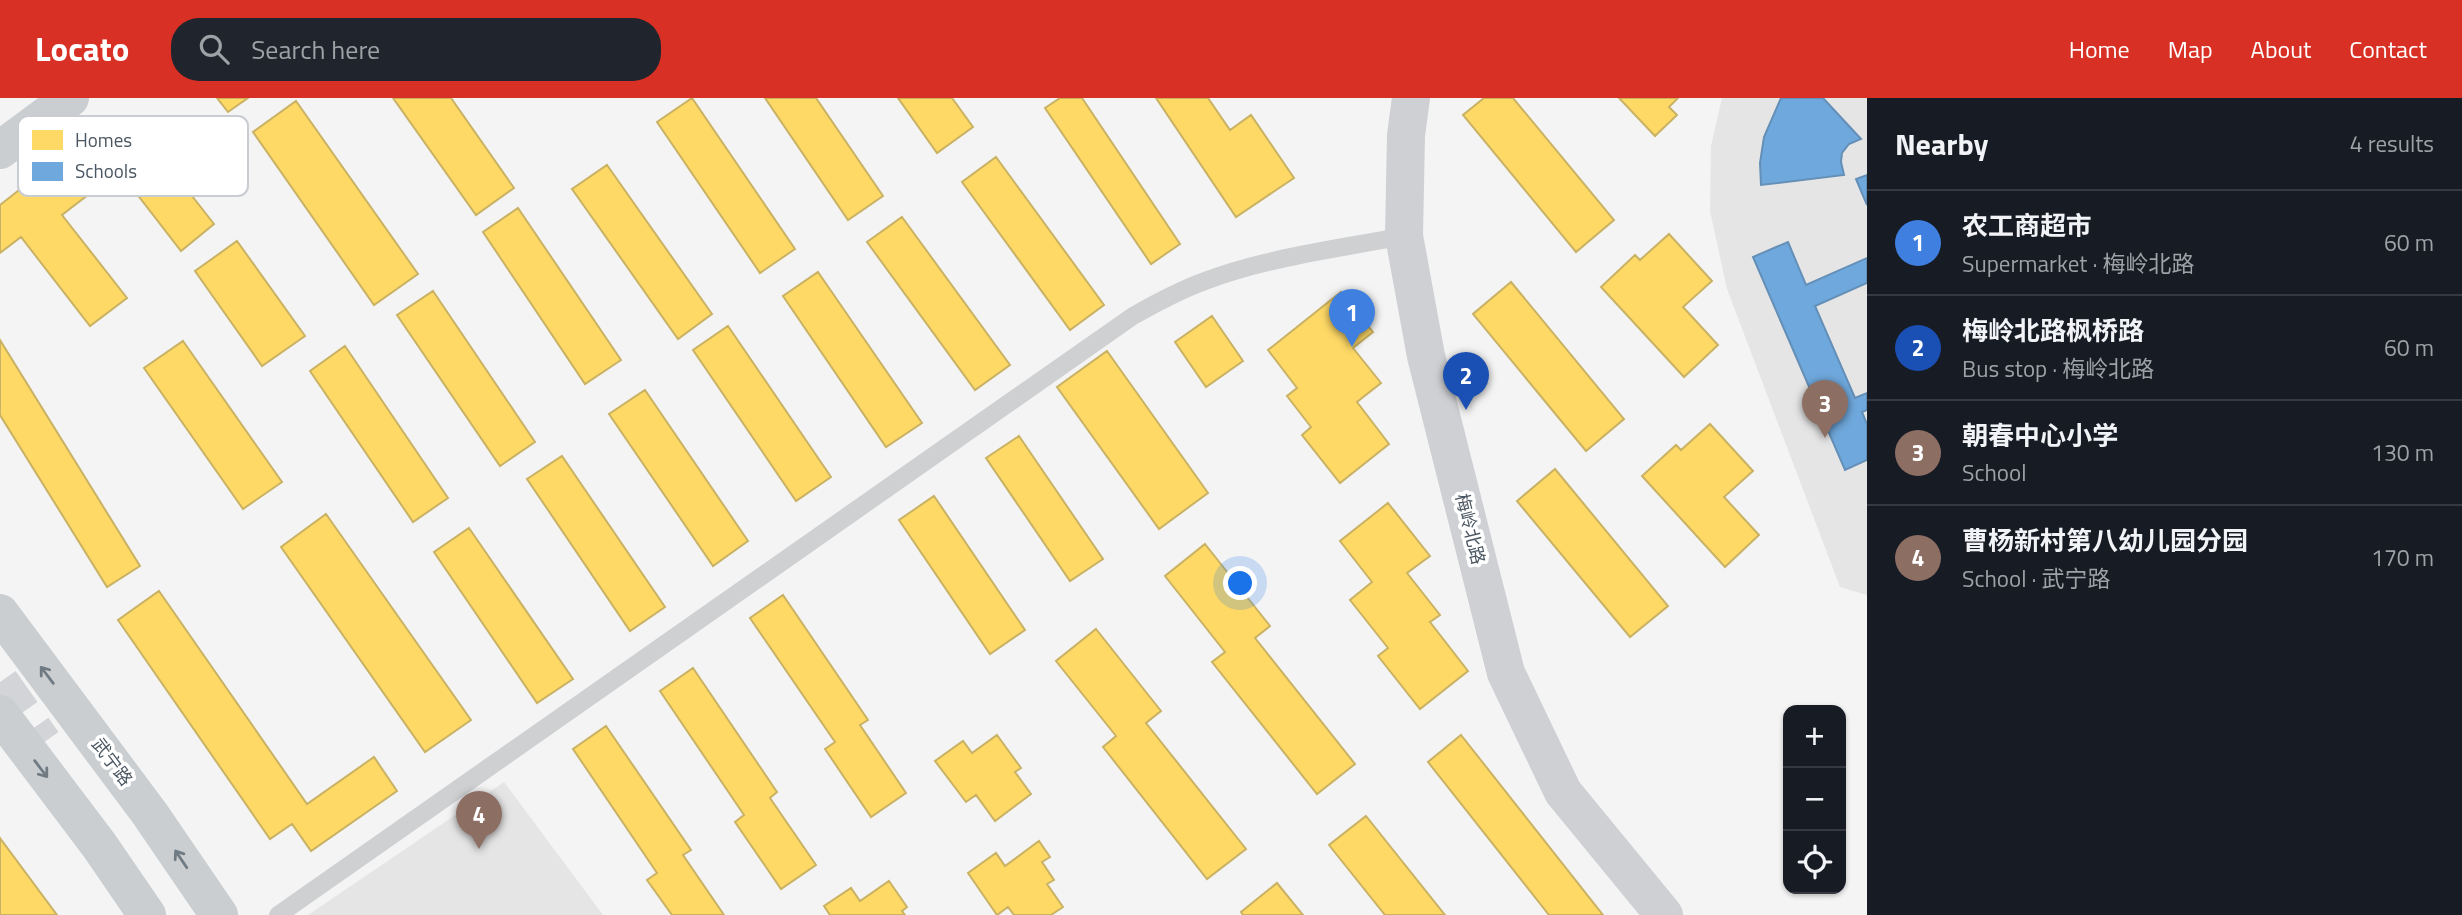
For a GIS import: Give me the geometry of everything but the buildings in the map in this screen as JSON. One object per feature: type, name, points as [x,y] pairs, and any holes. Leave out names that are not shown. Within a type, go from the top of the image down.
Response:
[{"type":"main road","points":[[46,116],[70,98]]},
{"type":"main road","points":[[0,150],[18,137]]},
{"type":"main road","name":"武宁路","points":[[0,613],[150,814],[219,915]]},
{"type":"main road","points":[[0,714],[148,915]]},
{"type":"street","name":"梅岭北路","points":[[1411,98],[1406,135],[1404,236],[1426,356],[1506,673],[1563,792],[1664,915]]},
{"type":"lane","points":[[278,915],[1133,316],[1204,281],[1237,271],[1279,260],[1404,236]]},
{"type":"shaded area","points":[[1722,98],[1867,98],[1867,595],[1840,587],[1727,289],[1710,211],[1711,146]]},
{"type":"shaded area","points":[[504,782],[603,915],[308,915]]},
{"type":"tunnel","points":[[0,682],[43,743]]},
{"type":"place","name":"农工商超市","points":[[1352,347]]},
{"type":"place","name":"梅岭北路枫桥路","points":[[1466,410]]},
{"type":"place","name":"朝春中心小学","points":[[1825,438]]},
{"type":"place","name":"曹杨新村第八幼儿园分园","points":[[479,849]]}]
